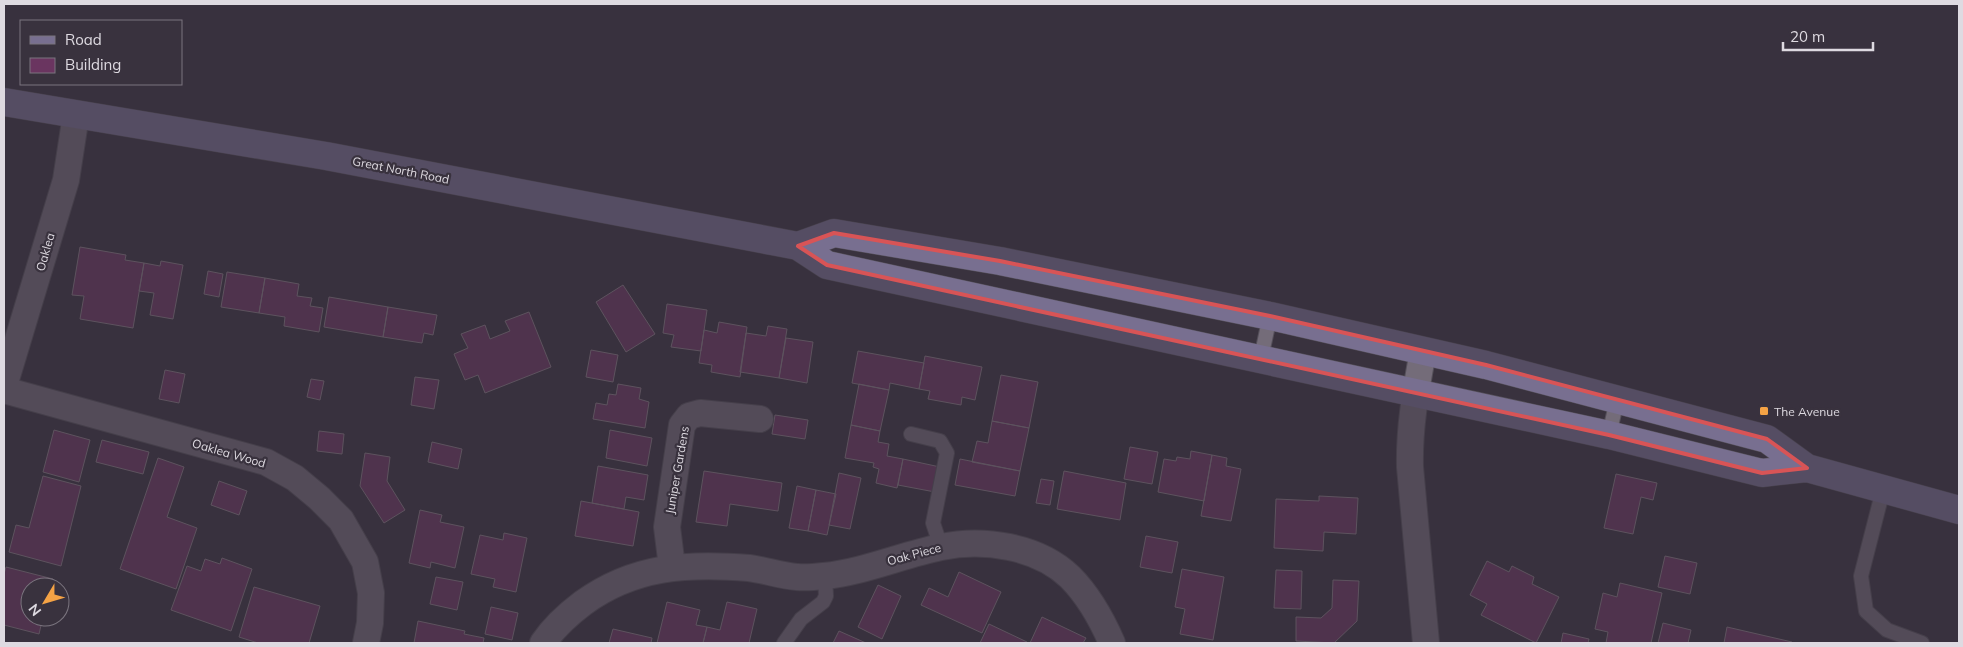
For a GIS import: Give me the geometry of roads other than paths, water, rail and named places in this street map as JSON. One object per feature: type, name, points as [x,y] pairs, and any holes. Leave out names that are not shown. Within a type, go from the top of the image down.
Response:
[{"type":"main road","name":"Great North Road","points":[[4,102],[326,156],[798,246]]},
{"type":"main road","points":[[798,246],[834,234],[1000,261],[1270,316],[1423,350],[1767,439],[1807,468],[1959,510]]},
{"type":"main road","points":[[798,246],[827,265],[1416,392],[1609,435],[1762,473],[1807,468]]},
{"type":"street","name":"Oaklea","points":[[4,388],[66,180],[76,115]]},
{"type":"street","points":[[1423,350],[1410,445],[1410,467],[1426,643]]},
{"type":"street","name":"Oaklea Wood","points":[[4,388],[266,462],[295,478],[341,520],[365,562],[371,593],[370,623],[366,643]]},
{"type":"street","name":"Juniper Gardens","points":[[672,567],[667,528],[682,425],[689,416],[700,413],[760,419]]},
{"type":"street","name":"Oak Piece","points":[[543,643],[553,628],[598,592],[634,575],[672,567],[709,566],[751,569],[797,577],[825,576],[942,546],[964,543],[1004,546],[1039,556],[1070,576],[1104,625],[1112,643]]},
{"type":"lane","points":[[1261,358],[1270,316]]},
{"type":"lane","points":[[1609,435],[1617,400]]},
{"type":"lane","points":[[911,434],[940,440],[948,453],[933,523],[942,546]]},
{"type":"lane","points":[[1883,490],[1861,576],[1866,611],[1887,630],[1922,643]]},
{"type":"lane","points":[[784,643],[800,619],[823,602],[826,596],[825,576]]},
{"type":"place","name":"The Avenue","points":[[1764,411]]}]
